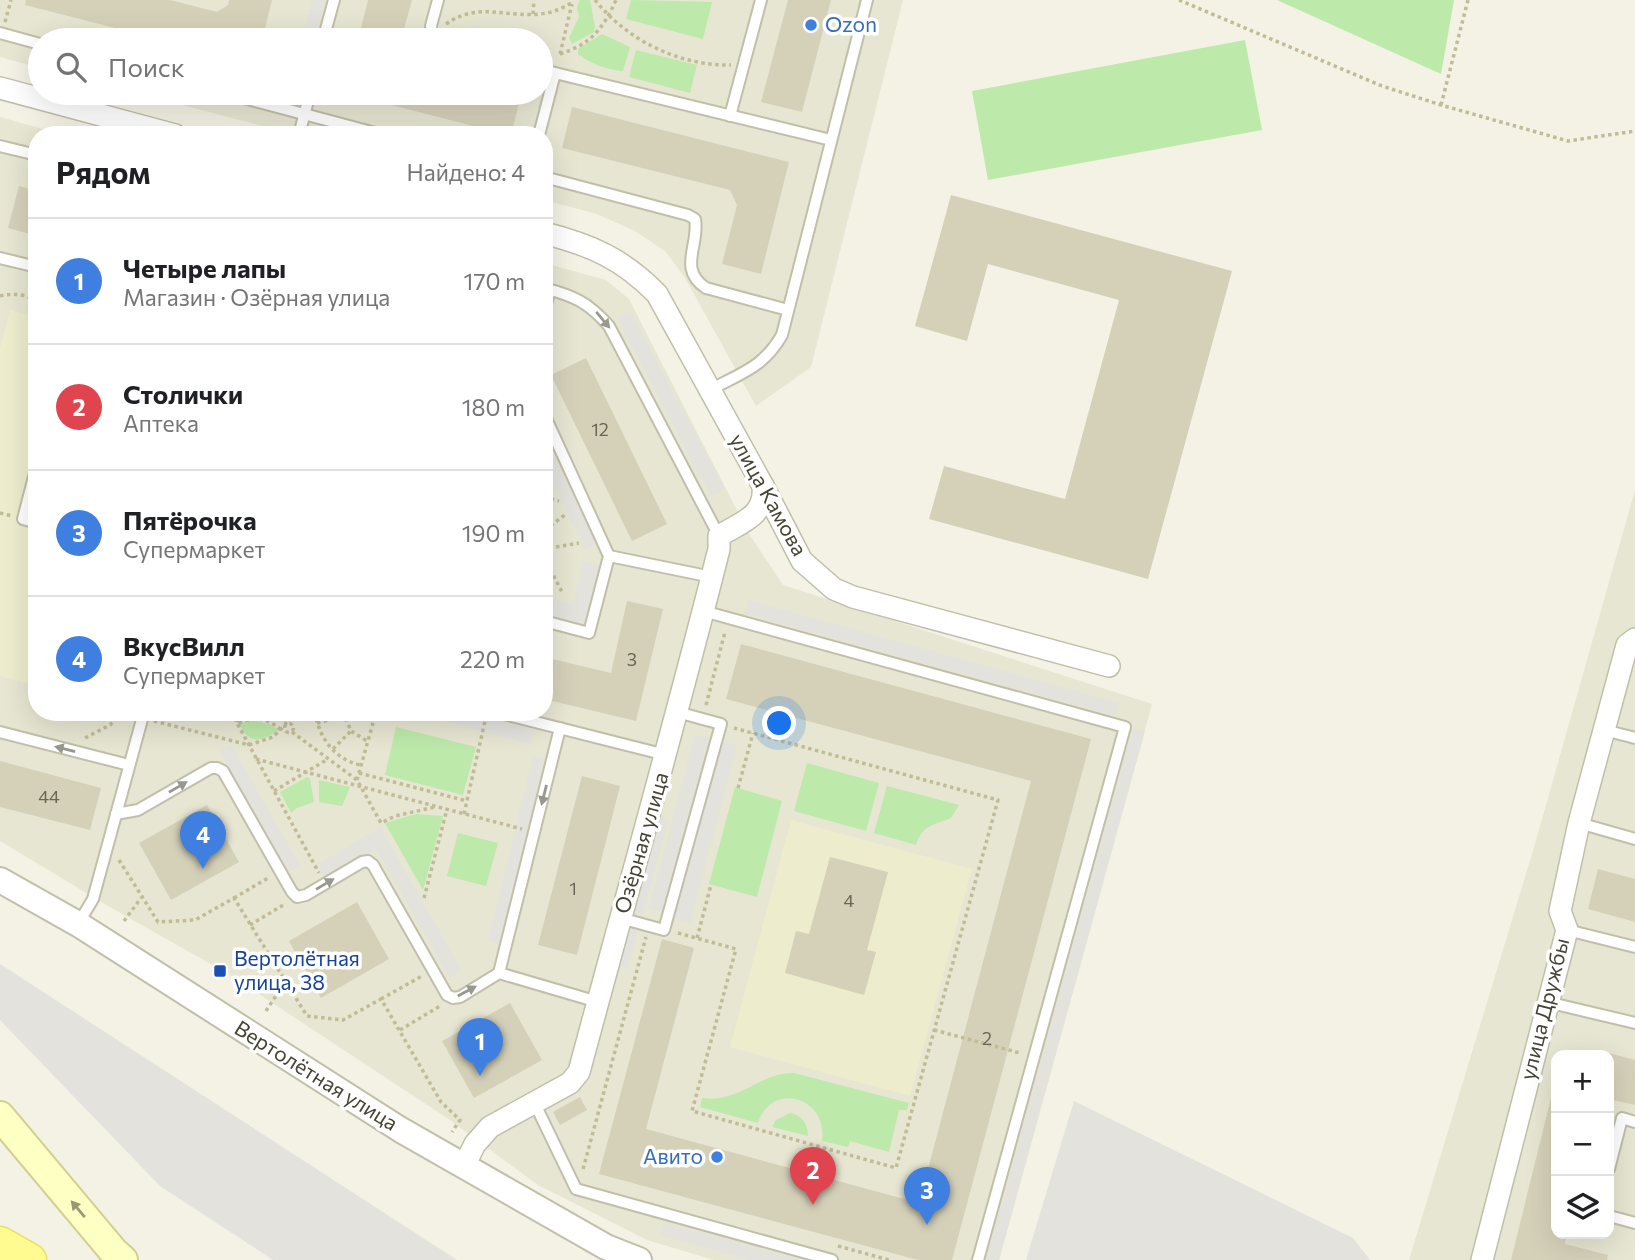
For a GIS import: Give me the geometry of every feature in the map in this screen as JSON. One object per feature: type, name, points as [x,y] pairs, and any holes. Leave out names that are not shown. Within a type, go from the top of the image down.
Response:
[{"type":"main road","points":[[0,1116],[123,1260]]},
{"type":"main road","points":[[0,1243],[30,1260]]},
{"type":"street","points":[[0,88],[28,96]]},
{"type":"street","points":[[63,105],[141,126]]},
{"type":"street","name":"улица Камова","points":[[553,236],[596,250],[621,262],[639,275],[657,294],[802,561],[834,589],[853,597],[1109,666]]},
{"type":"street","points":[[719,536],[760,511],[764,498],[763,486]]},
{"type":"street","name":"Озёрная улица","points":[[464,1166],[475,1144],[489,1127],[570,1083],[579,1072],[666,755],[719,549],[719,536]]},
{"type":"street","name":"улица Дружбы","points":[[1482,1260],[1567,930],[1560,911],[1579,823],[1627,645],[1635,639]]},
{"type":"street","name":"Вертолётная улица","points":[[0,880],[78,924],[379,1116],[606,1247],[639,1260]]},
{"type":"lane","points":[[326,28],[334,0]]},
{"type":"lane","points":[[431,28],[438,0]]},
{"type":"lane","points":[[730,116],[761,0]]},
{"type":"lane","points":[[710,390],[761,363],[772,352],[782,335],[867,0]]},
{"type":"lane","points":[[0,33],[28,41]]},
{"type":"lane","points":[[553,81],[555,73],[831,140]]},
{"type":"lane","points":[[270,105],[349,126]]},
{"type":"lane","points":[[301,126],[307,105]]},
{"type":"lane","points":[[541,126],[547,105]]},
{"type":"lane","points":[[0,146],[28,153]]},
{"type":"lane","points":[[553,179],[688,215],[695,219],[697,230],[691,258],[692,271],[698,282],[706,288],[788,310]]},
{"type":"lane","points":[[0,258],[28,270]]},
{"type":"lane","points":[[553,291],[574,296],[594,310],[609,326],[719,536]]},
{"type":"lane","points":[[553,434],[609,556],[589,633],[553,623]]},
{"type":"lane","points":[[28,500],[23,519],[28,520]]},
{"type":"lane","points":[[609,556],[712,577]]},
{"type":"lane","points":[[703,611],[1125,727],[978,1260]]},
{"type":"lane","points":[[621,918],[664,930],[721,724],[677,712]]},
{"type":"lane","points":[[78,924],[93,899],[141,721]]},
{"type":"lane","points":[[530,721],[666,755]]},
{"type":"lane","points":[[116,814],[138,810],[211,768],[223,771],[297,897],[306,895],[368,861],[447,995],[460,997],[499,973],[560,729]]},
{"type":"lane","points":[[1604,730],[1635,738]]},
{"type":"lane","points":[[0,732],[130,765]]},
{"type":"lane","points":[[1579,823],[1635,839]]},
{"type":"lane","points":[[1567,930],[1635,947]]},
{"type":"lane","points":[[499,973],[598,1002]]},
{"type":"lane","points":[[1547,1002],[1635,1023]]},
{"type":"lane","points":[[534,1102],[576,1189],[832,1260]]},
{"type":"lane","points":[[1614,1149],[1622,1118],[1635,1122]]},
{"type":"lane","points":[[1614,1217],[1635,1223]]},
{"type":"path","points":[[533,14],[534,0]]},
{"type":"path","points":[[595,0],[630,33],[665,52],[703,63],[743,65]]},
{"type":"path","points":[[560,54],[573,50],[599,31],[616,0]]},
{"type":"path","points":[[1179,0],[1372,83],[1441,105],[1568,141],[1635,131]]},
{"type":"path","points":[[1441,105],[1468,0]]},
{"type":"path","points":[[444,28],[454,17],[471,8],[548,13],[573,1]]},
{"type":"path","points":[[555,73],[573,1]]},
{"type":"path","points":[[0,296],[10,294],[28,298]]},
{"type":"path","points":[[553,499],[559,501]]},
{"type":"path","points":[[553,524],[566,514]]},
{"type":"path","points":[[556,547],[579,543]]},
{"type":"path","points":[[553,574],[562,592]]},
{"type":"path","points":[[674,940],[677,933],[736,949],[692,1111],[896,1168],[998,800],[721,724],[723,716],[704,711],[726,631]]},
{"type":"path","points":[[78,740],[114,721]]},
{"type":"path","points":[[164,721],[249,745],[266,741],[286,721]]},
{"type":"path","points":[[236,721],[325,884]]},
{"type":"path","points":[[237,724],[243,721]]},
{"type":"path","points":[[266,721],[284,726],[292,725],[292,732],[357,780],[381,823],[395,816],[438,807]]},
{"type":"path","points":[[282,721],[284,726]]},
{"type":"path","points":[[323,721],[317,723],[322,736],[332,749],[347,761],[361,765]]},
{"type":"path","points":[[347,721],[351,731],[368,742]]},
{"type":"path","points":[[357,780],[374,721]]},
{"type":"path","points":[[464,814],[485,721]]},
{"type":"path","points":[[332,749],[351,731]]},
{"type":"path","points":[[738,788],[753,733]]},
{"type":"path","points":[[256,759],[535,832]]},
{"type":"path","points":[[274,791],[328,759]]},
{"type":"path","points":[[359,774],[467,801]]},
{"type":"path","points":[[424,898],[447,809]]},
{"type":"path","points":[[109,843],[158,922],[195,920],[280,872]]},
{"type":"path","points":[[696,938],[711,885]]},
{"type":"path","points":[[250,925],[297,897]]},
{"type":"path","points":[[124,921],[141,898]]},
{"type":"path","points":[[234,898],[302,1011],[313,1018],[343,1020],[433,969]]},
{"type":"path","points":[[581,1176],[647,932]]},
{"type":"path","points":[[265,1011],[285,982]]},
{"type":"path","points":[[400,1030],[453,998]]},
{"type":"path","points":[[382,999],[442,1102],[460,1120],[452,1132]]},
{"type":"path","points":[[934,1030],[1034,1057]]},
{"type":"path","points":[[826,1243],[889,1260]]},
{"type":"shaded area","points":[[0,0],[903,0],[811,367],[756,406],[684,276],[665,251],[635,231],[597,214],[553,202],[553,126],[262,126],[182,105],[553,105],[553,28],[28,28],[28,65],[0,57]]},
{"type":"shaded area","points":[[312,0],[326,0],[319,28],[305,28]]},
{"type":"shaded area","points":[[0,117],[32,126],[28,126],[28,721],[553,721],[553,265],[606,280],[629,299],[749,534],[783,585],[1152,704],[999,1260],[714,1260],[647,1240],[538,1185],[447,1118],[230,975],[0,841]]},
{"type":"shaded area","points":[[10,310],[28,315],[28,684],[0,676],[0,348]]},
{"type":"shaded area","points":[[630,311],[725,489],[711,496],[617,318]]},
{"type":"shaded area","points":[[553,450],[598,544],[585,550],[553,483]]},
{"type":"shaded area","points":[[1635,490],[1635,1260],[1409,1260],[1535,844]]},
{"type":"shaded area","points":[[584,561],[600,565],[584,625],[553,617],[553,599],[573,604]]},
{"type":"shaded area","points":[[748,600],[1119,703],[1115,716],[745,614]]},
{"type":"shaded area","points":[[444,721],[500,721],[535,730],[531,744]]},
{"type":"shaded area","points":[[1133,728],[1145,731],[999,1260],[986,1260]]},
{"type":"shaded area","points":[[695,735],[737,746],[690,923],[660,915],[661,911],[649,908]]},
{"type":"shaded area","points":[[231,745],[300,865],[288,872],[219,751]]},
{"type":"shaded area","points":[[533,756],[547,760],[501,944],[488,941]]},
{"type":"shaded area","points":[[657,816],[669,819],[627,969],[615,965]]},
{"type":"shaded area","points":[[791,820],[972,869],[910,1096],[730,1047]]},
{"type":"shaded area","points":[[380,828],[462,971],[450,978],[376,849],[325,878],[318,864]]},
{"type":"shaded area","points":[[0,964],[457,1260],[273,1260],[160,1186],[0,1020]]},
{"type":"shaded area","points":[[1074,1101],[1353,1238],[1370,1260],[1026,1260]]},
{"type":"shaded area","points":[[664,1222],[801,1260],[750,1260],[660,1235]]},
{"type":"green space","points":[[580,0],[590,0],[595,27],[594,32],[572,44],[569,38],[579,17],[577,7]]},
{"type":"green space","points":[[631,0],[712,2],[703,39],[626,19]]},
{"type":"green space","points":[[1277,0],[1454,0],[1441,74]]},
{"type":"green space","points":[[602,34],[630,47],[623,71],[599,66],[578,54],[578,49]]},
{"type":"green space","points":[[1245,40],[1262,130],[988,180],[972,91]]},
{"type":"green space","points":[[636,50],[697,65],[690,93],[629,77]]},
{"type":"green space","points":[[257,721],[279,730],[256,739],[247,735],[239,724]]},
{"type":"green space","points":[[396,727],[476,747],[463,795],[385,775]]},
{"type":"green space","points":[[807,763],[879,783],[866,831],[794,811]]},
{"type":"green space","points":[[307,777],[310,778],[314,802],[291,813],[280,792]]},
{"type":"green space","points":[[319,780],[350,787],[342,806],[319,802]]},
{"type":"green space","points":[[887,786],[959,805],[951,818],[925,830],[916,845],[874,833]]},
{"type":"green space","points":[[735,787],[782,801],[757,897],[709,884]]},
{"type":"green space","points":[[416,814],[443,816],[423,890],[385,823]]},
{"type":"green space","points":[[458,833],[498,843],[486,886],[447,876]]},
{"type":"green space","points":[[794,1073],[909,1103],[907,1110],[899,1110],[889,1152],[850,1141],[848,1147],[822,1141],[822,1126],[816,1113],[808,1104],[797,1099],[786,1098],[774,1102],[765,1110],[758,1123],[700,1107],[702,1098],[727,1097],[781,1074]]},
{"type":"green space","points":[[790,1113],[804,1121],[808,1136],[772,1127],[776,1120]]},
{"type":"building","points":[[26,0],[170,0],[217,12],[228,5],[229,0],[272,0],[265,28],[115,28],[25,5]]},
{"type":"building","points":[[368,0],[412,0],[404,28],[361,28]]},
{"type":"building","points":[[788,0],[831,0],[802,112],[761,102]]},
{"type":"building","points":[[391,105],[518,105],[513,126],[473,126]]},
{"type":"building","points":[[572,107],[789,162],[761,274],[722,264],[737,205],[730,190],[562,148]]},
{"type":"building","points":[[19,186],[28,188],[28,234],[8,228]]},
{"type":"building","points":[[951,195],[1232,271],[1148,579],[929,519],[944,466],[1065,499],[1119,300],[988,264],[967,341],[915,326]]},
{"type":"building","points":[[586,358],[667,524],[632,541],[553,379],[553,374]]},
{"type":"building","points":[[627,601],[663,609],[636,721],[553,701],[553,659],[611,673]]},
{"type":"building","points":[[741,644],[1091,739],[952,1260],[918,1260],[599,1174],[662,939],[694,948],[646,1129],[919,1203],[1031,781],[726,699]]},
{"type":"building","points":[[0,761],[101,788],[90,830],[0,807]]},
{"type":"building","points":[[582,776],[620,786],[577,955],[538,945]]},
{"type":"building","points":[[207,805],[239,862],[171,900],[139,843]]},
{"type":"building","points":[[830,857],[888,872],[867,950],[876,952],[864,995],[785,973],[796,931],[809,934]]},
{"type":"building","points":[[1598,869],[1635,879],[1635,922],[1588,909]]},
{"type":"building","points":[[357,902],[389,959],[321,998],[289,941]]},
{"type":"building","points":[[510,1003],[542,1060],[474,1098],[442,1041]]},
{"type":"building","points":[[1614,1054],[1635,1060],[1635,1105],[1614,1100]]},
{"type":"building","points":[[580,1097],[587,1110],[560,1125],[553,1112]]},
{"type":"building","points":[[1551,1098],[1551,1239],[1566,1239],[1565,1244],[1608,1255],[1607,1260],[1511,1260]]},
{"type":"place","name":"Ozon","points":[[811,25]]},
{"type":"place","name":"ВкусВилл","points":[[203,869]]},
{"type":"place","name":"Вертолётная улица, 38","points":[[220,971]]},
{"type":"place","name":"Четыре лапы","points":[[480,1076]]},
{"type":"place","name":"Авито","points":[[717,1157]]},
{"type":"place","name":"Столички","points":[[813,1205]]},
{"type":"place","name":"Пятёрочка","points":[[927,1225]]}]
